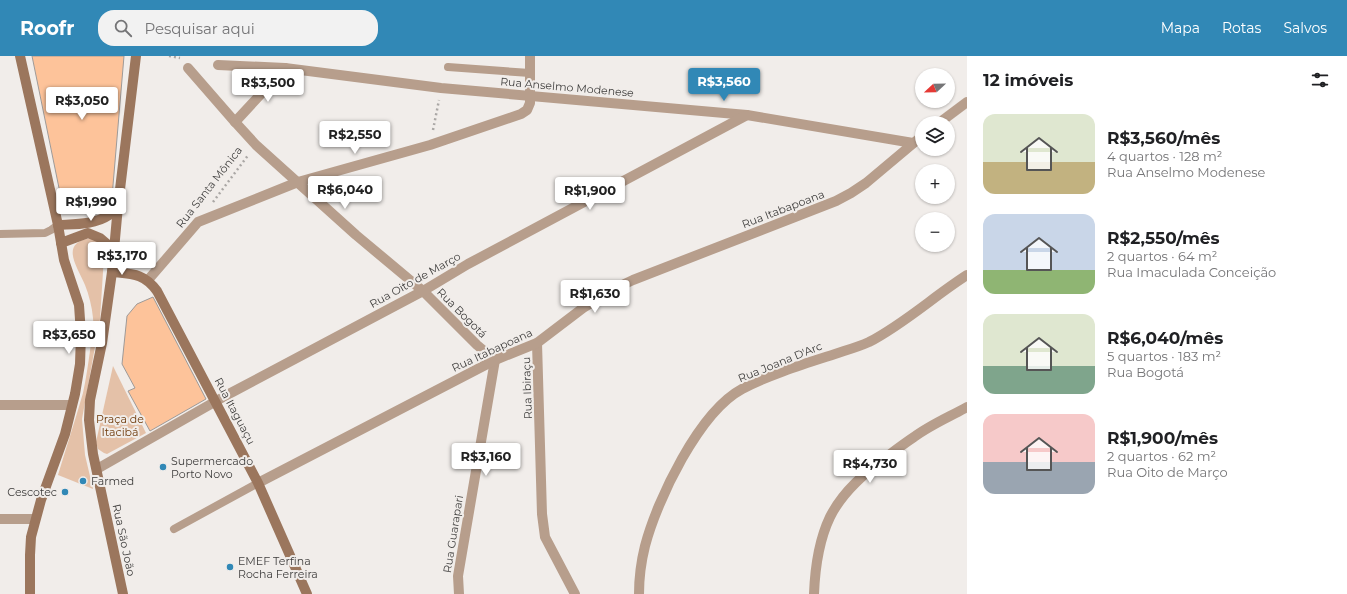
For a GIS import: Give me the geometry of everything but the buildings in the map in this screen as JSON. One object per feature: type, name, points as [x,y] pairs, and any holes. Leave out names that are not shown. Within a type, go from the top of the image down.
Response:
[{"type":"main road","points":[[20,56],[58,225],[64,260],[79,306],[81,334],[80,364],[65,434],[41,500],[31,537],[30,594]]},
{"type":"main road","name":"Rua São João","points":[[124,594],[96,469],[89,420],[90,400],[102,343],[112,272],[118,206],[136,56]]},
{"type":"main road","points":[[58,225],[82,224],[96,220],[109,215],[118,206]]},
{"type":"main road","points":[[61,243],[88,233],[100,238],[114,250]]},
{"type":"main road","points":[[112,272],[136,274],[148,280]]},
{"type":"main road","name":"Rua Itaguaçu","points":[[148,280],[157,291],[258,483],[307,594]]},
{"type":"street","points":[[298,182],[430,145],[522,114],[527,110],[530,104],[530,56]]},
{"type":"street","name":"Rua Anselmo Modenese","points":[[218,65],[285,68],[441,88],[747,115],[913,143]]},
{"type":"street","name":"Rua Bogotá","points":[[188,68],[256,144],[373,250],[423,291],[477,345],[495,360]]},
{"type":"street","points":[[235,122],[285,68]]},
{"type":"street","points":[[948,116],[967,102]]},
{"type":"street","name":"Rua Oito de Março","points":[[96,469],[216,401],[423,291],[489,253],[747,115]]},
{"type":"street","name":"Rua Itabapoana","points":[[258,483],[495,360],[537,343],[583,308],[614,289],[650,273],[836,201],[851,193],[881,171],[913,143]]},
{"type":"street","name":"Rua Santa Mônica","points":[[148,280],[198,222],[298,182]]},
{"type":"street","name":"Rua Joana D'Arc","points":[[639,594],[640,572],[644,552],[658,507],[674,473],[704,423],[715,411],[741,390],[791,369],[854,348],[870,341],[889,330],[967,275]]},
{"type":"street","name":"Rua Ibiraçu","points":[[537,343],[542,514],[545,537],[575,594]]},
{"type":"street","name":"Rua Guarapari","points":[[459,594],[458,576],[495,360]]},
{"type":"street","points":[[0,406],[72,405]]},
{"type":"street","points":[[814,594],[818,556],[824,534],[830,517],[840,502],[854,485],[872,468],[915,436],[967,407]]},
{"type":"street","points":[[0,518],[36,518]]},
{"type":"lane","points":[[448,67],[530,73]]},
{"type":"lane","points":[[0,234],[45,233],[58,225]]},
{"type":"lane","name":"Rua Itabapoana","points":[[174,529],[258,483]]},
{"type":"path","points":[[432,135],[439,96]]},
{"type":"path","name":"Rua Santa Mônica","points":[[211,204],[256,144]]},
{"type":"green space","points":[[91,238],[100,243],[104,256],[100,319],[82,419],[85,455],[93,489],[58,475],[83,393],[93,326],[93,314],[89,297],[75,263],[73,250],[75,245],[81,241]]},
{"type":"green space","name":"Praça de Itacibá","points":[[113,366],[146,433],[107,454],[98,449],[96,442]]},
{"type":"place","name":"Supermercado Porto Novo","points":[[163,467]]},
{"type":"place","name":"Farmed","points":[[83,481]]},
{"type":"place","name":"Cescotec","points":[[65,492]]},
{"type":"place","name":"EMEF Terfina Rocha Ferreira","points":[[230,567]]}]
